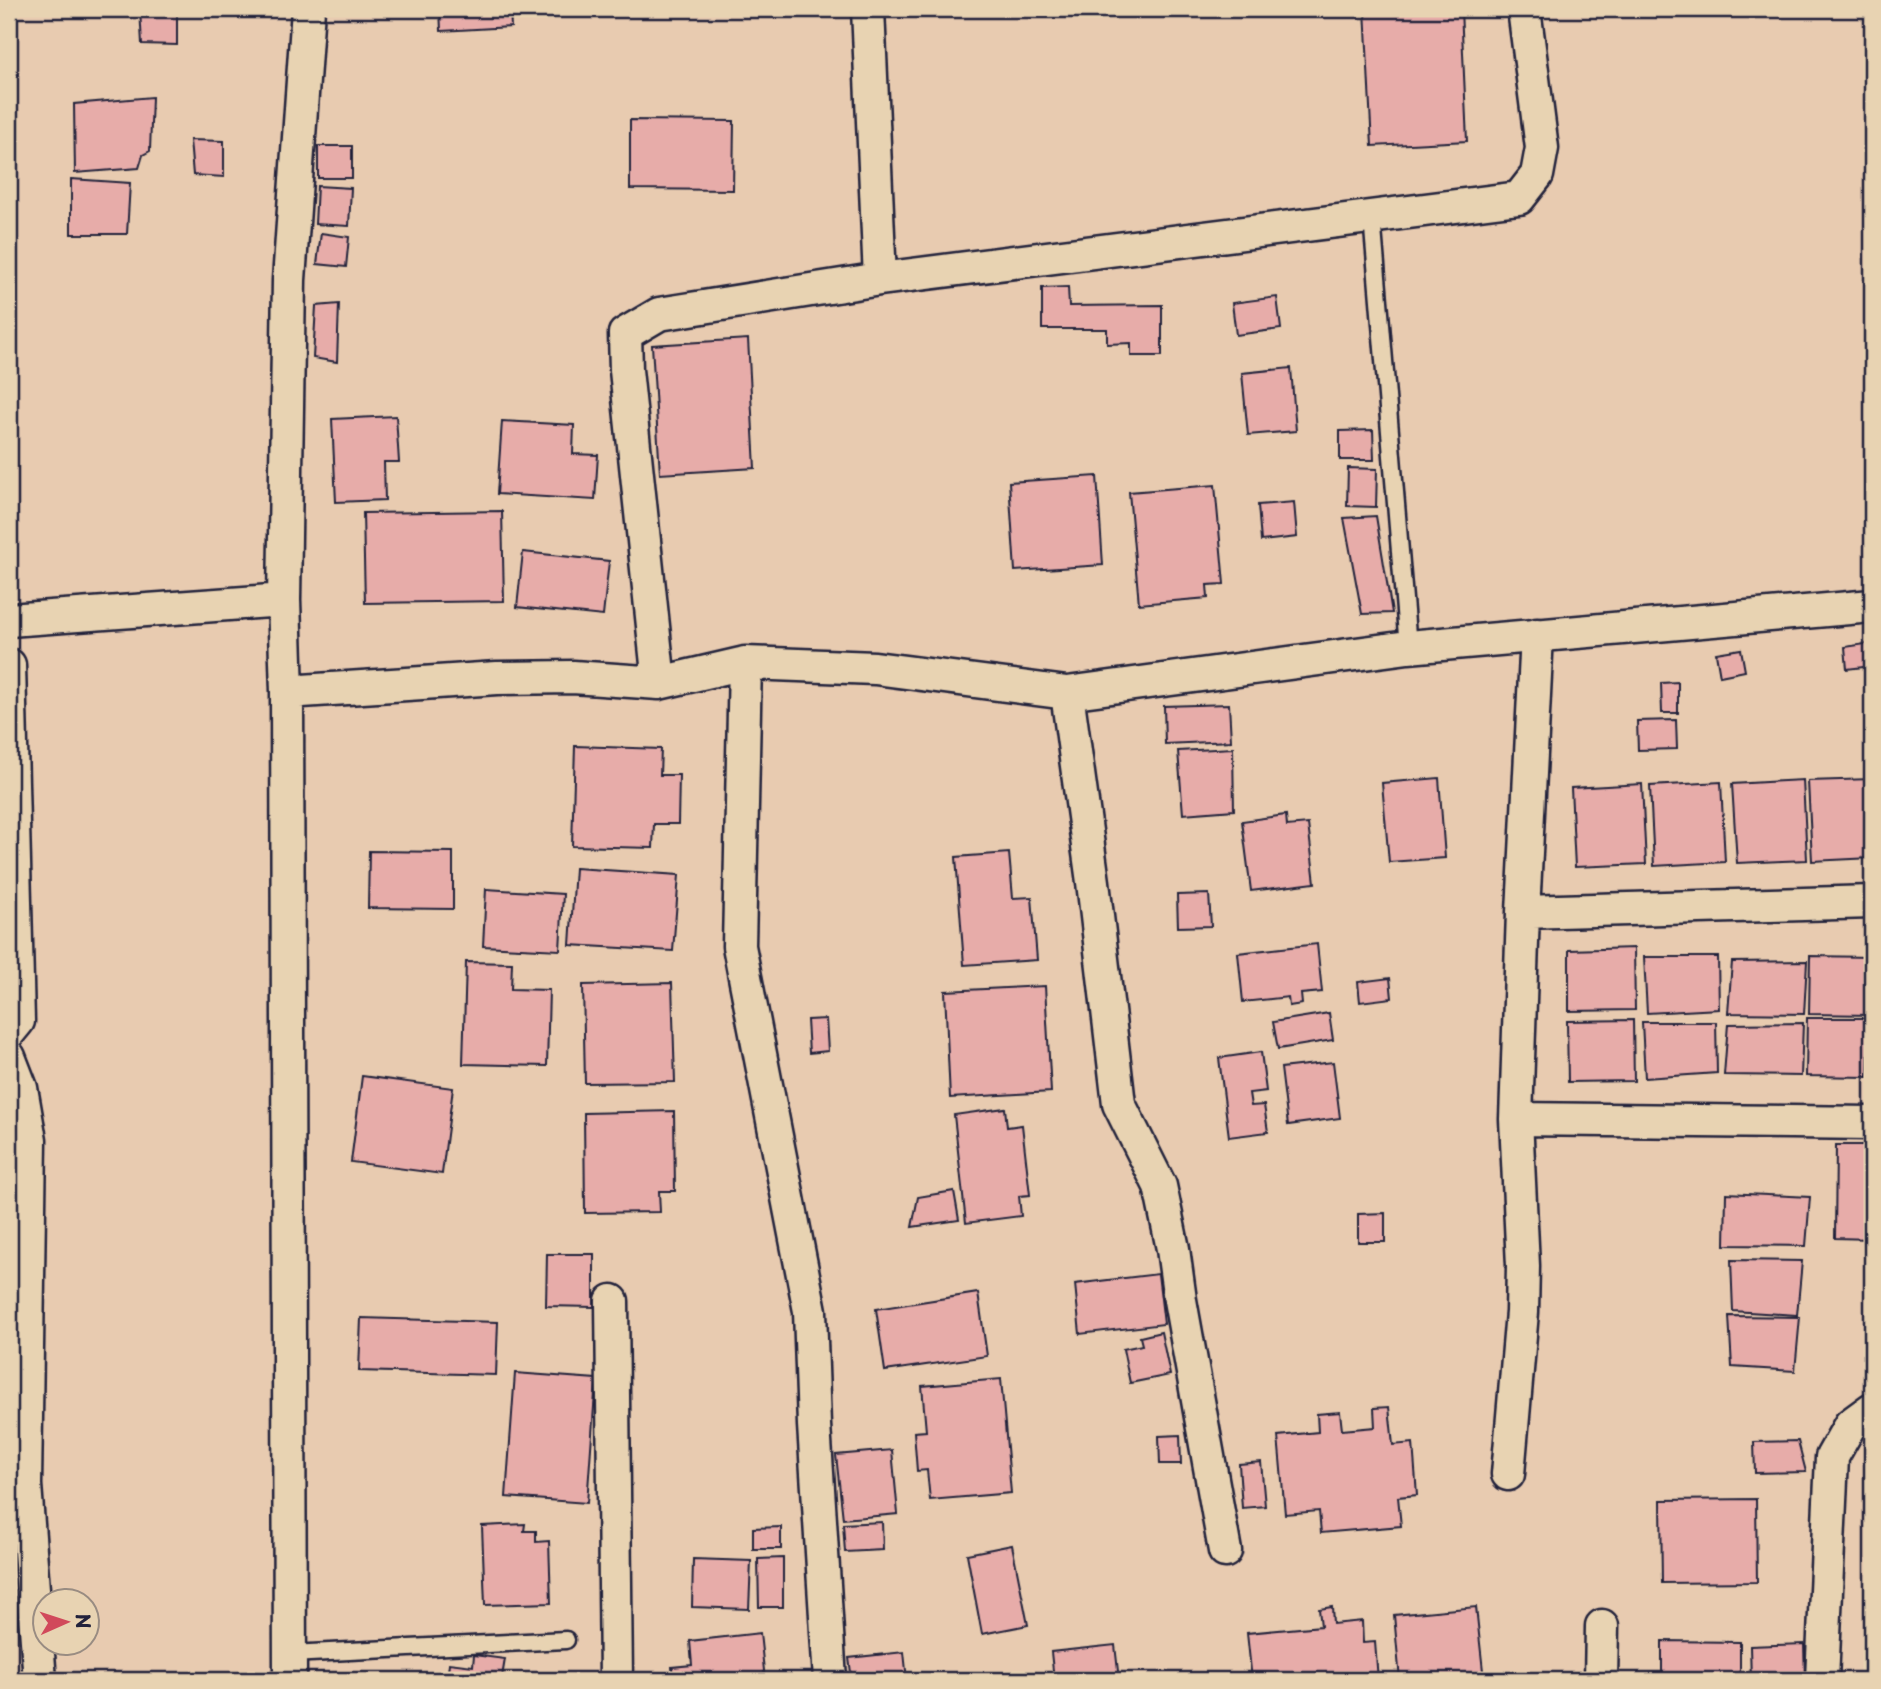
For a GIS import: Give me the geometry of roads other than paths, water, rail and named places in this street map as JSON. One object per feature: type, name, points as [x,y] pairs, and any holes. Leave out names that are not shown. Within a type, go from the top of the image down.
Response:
[{"type":"street","points":[[290,1667],[287,692],[284,600],[289,280],[308,9]]},
{"type":"street","points":[[868,9],[880,279]]},
{"type":"street","points":[[659,683],[626,370],[625,334],[659,314],[880,279],[1519,198],[1536,175],[1542,148],[1524,9]]},
{"type":"street","points":[[9,620],[284,600]]},
{"type":"street","points":[[287,692],[522,678],[573,677],[659,683],[745,663],[874,668],[1067,693],[1408,647],[1872,606]]},
{"type":"street","points":[[1507,1474],[1522,1312],[1516,1119],[1537,635]]},
{"type":"street","points":[[745,663],[739,946],[810,1311],[830,1680]]},
{"type":"street","points":[[9,665],[18,1021],[9,1032]]},
{"type":"street","points":[[1067,693],[1119,1104],[1160,1186],[1174,1249],[1182,1313],[1225,1551]]},
{"type":"street","points":[[1523,912],[1872,902]]},
{"type":"street","points":[[9,1057],[21,1088],[30,1140],[25,1485],[40,1680]]},
{"type":"street","points":[[1516,1119],[1872,1123]]},
{"type":"street","points":[[612,1301],[616,1680]]},
{"type":"street","points":[[1822,1680],[1832,1457],[1850,1425],[1872,1409]]},
{"type":"street","points":[[1601,1680],[1602,1626]]},
{"type":"lane","points":[[1372,216],[1408,647]]},
{"type":"lane","points":[[290,1667],[566,1640]]}]
